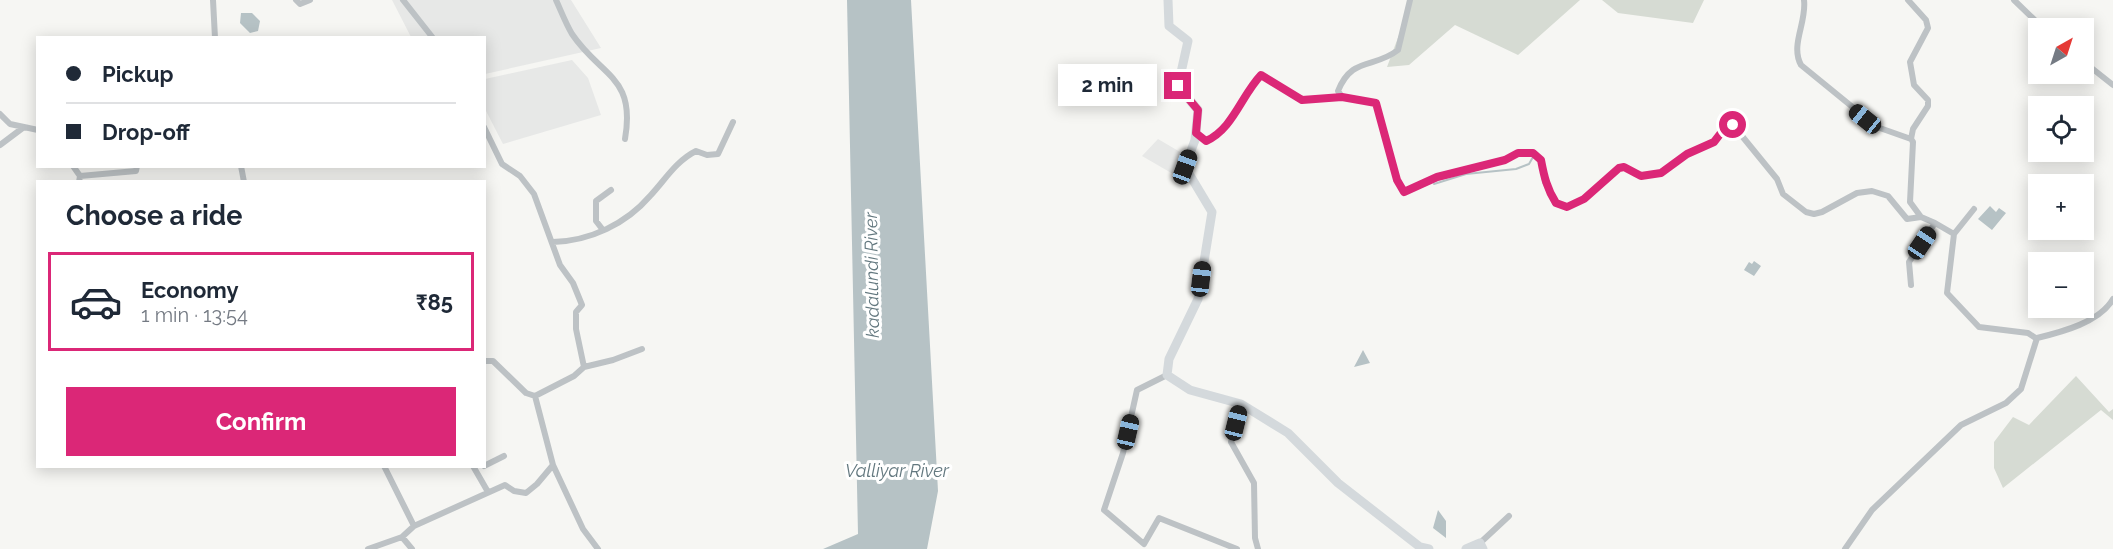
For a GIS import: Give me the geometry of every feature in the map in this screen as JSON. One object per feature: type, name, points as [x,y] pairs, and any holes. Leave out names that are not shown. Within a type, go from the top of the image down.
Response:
[{"type":"main road","points":[[1168,0],[1169,26],[1188,41],[1178,86],[1198,110],[1196,133],[1185,167],[1212,212],[1198,299],[1169,359],[1167,375],[1190,390],[1241,404],[1288,433],[1338,483],[1420,547],[1429,549]]},
{"type":"main road","points":[[1466,549],[1482,546]]},
{"type":"street","points":[[213,0],[215,36]]},
{"type":"street","points":[[296,0],[300,4],[310,0]]},
{"type":"street","points":[[403,0],[431,36]]},
{"type":"street","points":[[556,0],[572,33],[622,88],[628,120],[625,140]]},
{"type":"street","points":[[1342,97],[1338,91],[1345,75],[1356,66],[1369,61],[1383,61],[1398,50],[1410,0]]},
{"type":"street","points":[[1804,0],[1805,12],[1796,51],[1801,65],[1877,127],[1911,139]]},
{"type":"street","points":[[1908,0],[1908,3],[1926,20],[1928,28],[1910,62],[1914,85],[1928,100],[1928,106],[1913,129],[1911,139],[1913,142],[1910,202],[1921,217],[1954,234]]},
{"type":"street","points":[[2014,0],[2033,18]]},
{"type":"street","points":[[2094,70],[2113,85]]},
{"type":"street","points":[[1196,133],[1206,141],[1220,135],[1248,89],[1261,75],[1302,100],[1342,97],[1376,103],[1397,180],[1404,192],[1437,177],[1505,160],[1527,152],[1533,153],[1541,160],[1545,182],[1552,198],[1556,203],[1567,207],[1584,199],[1619,168],[1624,167],[1641,176],[1661,173],[1687,154],[1714,142],[1724,129],[1733,125],[1777,178],[1783,194],[1806,212],[1814,214],[1822,212],[1857,193],[1872,190],[1888,196],[1907,219],[1921,217]]},
{"type":"street","points":[[0,114],[10,124],[36,130]]},
{"type":"street","points":[[553,242],[575,241],[621,223],[638,209],[686,156],[696,151],[707,155],[718,154],[733,122]]},
{"type":"street","points":[[0,145],[24,127]]},
{"type":"street","points":[[486,131],[502,164],[520,176],[534,194],[560,265],[573,283],[582,305],[576,312],[576,329],[584,367]]},
{"type":"street","points":[[79,179],[136,171],[136,168]]},
{"type":"street","points":[[603,230],[596,221],[596,201],[611,190]]},
{"type":"street","points":[[1974,208],[1954,234],[1947,293],[1979,327],[2028,333],[2037,339]]},
{"type":"street","points":[[1911,285],[1909,262],[1935,223]]},
{"type":"street","points":[[2037,339],[2092,320],[2107,310],[2113,299]]},
{"type":"street","points":[[1845,549],[1872,510],[1961,425],[2006,403],[2021,389],[2037,339]]},
{"type":"street","points":[[486,361],[494,361],[526,393],[535,396],[574,376],[584,367],[613,360],[642,349]]},
{"type":"street","points":[[1167,375],[1137,390],[1123,453],[1104,510],[1144,544],[1159,518],[1237,549]]},
{"type":"street","points":[[535,396],[553,465],[583,529],[598,549]]},
{"type":"street","points":[[1241,404],[1231,442],[1254,483],[1258,549]]},
{"type":"street","points":[[486,465],[504,456]]},
{"type":"street","points":[[368,549],[402,537],[414,526],[505,485],[514,491],[526,492],[537,484],[553,465]]},
{"type":"street","points":[[385,468],[414,526]]},
{"type":"street","points":[[474,468],[488,492]]},
{"type":"street","points":[[1482,546],[1509,516]]},
{"type":"street","points":[[402,537],[412,549]]},
{"type":"shaded area","points":[[392,0],[571,0],[601,48],[486,74],[486,36],[410,36]]},
{"type":"shaded area","points":[[1412,0],[1580,0],[1518,55],[1455,25],[1409,65],[1387,67]]},
{"type":"shaded area","points":[[1602,0],[1704,0],[1693,23],[1618,13]]},
{"type":"shaded area","points":[[572,60],[588,78],[601,115],[503,144],[486,111],[486,79]]},
{"type":"shaded area","points":[[1158,139],[1187,156],[1180,178],[1142,156]]},
{"type":"shaded area","points":[[2076,376],[2109,412],[2113,409],[2113,420],[2101,410],[2003,488],[1994,468],[1994,442],[2013,417],[2029,425]]},
{"type":"water","name":"Valliyar River","points":[[847,0],[911,0],[938,491],[927,549],[823,549],[858,534]]},
{"type":"water","points":[[241,13],[252,13],[260,21],[258,31],[250,33],[240,23]]},
{"type":"water","points":[[1990,206],[1996,212],[1999,208],[2006,213],[1992,230],[1978,219]]},
{"type":"water","points":[[1754,261],[1761,266],[1754,276],[1744,270],[1749,262],[1752,264]]},
{"type":"water","points":[[1363,350],[1370,363],[1354,367]]},
{"type":"water","points":[[1438,510],[1446,521],[1446,538],[1433,528]]},
{"type":"waterway","points":[[1434,184],[1466,174],[1516,169],[1529,164],[1533,157]]},
{"type":"route","points":[[1178,86],[1198,110],[1196,133],[1206,141],[1220,135],[1248,89],[1261,75],[1302,100],[1342,97],[1376,103],[1397,180],[1404,192],[1437,177],[1505,160],[1518,153],[1527,152],[1533,153],[1541,160],[1545,182],[1552,198],[1562,207],[1584,199],[1619,168],[1624,167],[1641,176],[1650,177],[1661,173],[1678,159],[1714,142],[1724,129],[1733,125]]},
{"type":"water label","name":"kadalundi River","points":[[872,275]]}]
